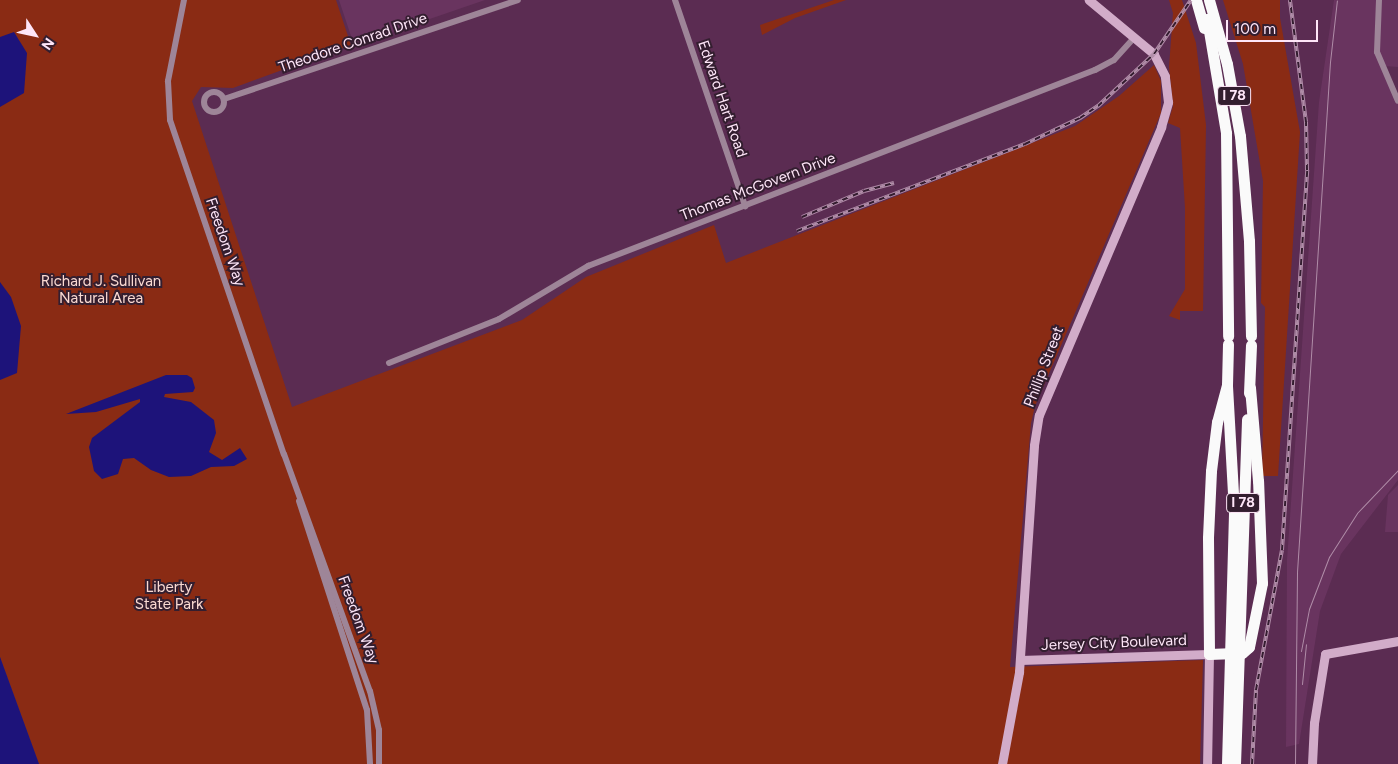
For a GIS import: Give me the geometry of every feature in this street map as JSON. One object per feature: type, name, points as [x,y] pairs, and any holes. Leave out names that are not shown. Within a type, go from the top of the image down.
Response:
[{"type":"highway","points":[[1196,0],[1208,38]]},
{"type":"highway","name":"I 78","points":[[1202,0],[1208,38],[1216,68],[1226,146],[1227,385],[1234,511],[1236,764]]},
{"type":"highway","name":"I 78","points":[[1210,0],[1234,99],[1244,169],[1250,256],[1250,386],[1227,764]]},
{"type":"highway","points":[[1227,385],[1217,422],[1211,471],[1208,538],[1209,654],[1238,654],[1246,650],[1262,583],[1258,481],[1250,386]]},
{"type":"street","name":"Freedom Way","points":[[184,0],[168,81],[168,113],[296,488],[367,710],[370,764]]},
{"type":"street","name":"Theodore Conrad Drive","points":[[224,99],[518,0]]},
{"type":"street","name":"Edward Hart Road","points":[[675,0],[744,206]]},
{"type":"street","points":[[1089,0],[1135,37]]},
{"type":"street","points":[[1379,0],[1377,52],[1398,101]]},
{"type":"street","name":"Thomas McGovern Drive","points":[[389,363],[499,319],[588,266],[1095,70],[1114,60],[1135,37]]},
{"type":"street","name":"Phillip Street","points":[[1002,764],[1014,713],[1020,660],[1034,445],[1040,415],[1164,118],[1168,85],[1157,58],[1135,37]]},
{"type":"street","name":"Freedom Way","points":[[296,488],[370,691],[379,730],[379,764]]},
{"type":"street","points":[[1312,764],[1314,723],[1325,654],[1398,641]]},
{"type":"street","points":[[1207,764],[1209,654]]},
{"type":"street","name":"Jersey City Boulevard","points":[[1020,660],[1209,654]]},
{"type":"shaded area","points":[[339,0],[485,0],[354,45]]},
{"type":"shaded area","points":[[1334,0],[1398,0],[1398,67],[1385,66],[1398,94],[1398,480],[1341,554],[1320,611],[1299,744],[1286,747],[1287,560],[1319,102]]},
{"type":"shaded area","points":[[14,32],[27,53],[24,93],[0,107],[0,37]]},
{"type":"shaded area","points":[[0,282],[11,297],[21,326],[17,373],[0,380]]},
{"type":"shaded area","points":[[166,375],[187,375],[192,378],[195,388],[193,392],[165,394],[164,397],[191,402],[214,420],[216,433],[209,452],[222,460],[240,448],[247,459],[234,466],[211,467],[191,476],[169,477],[151,470],[134,458],[123,459],[118,474],[102,479],[94,471],[89,447],[92,438],[140,402],[140,399],[96,412],[66,414]]},
{"type":"shaded area","points":[[1398,485],[1398,532],[1385,532],[1388,495]]},
{"type":"shaded area","points":[[0,657],[39,764],[0,764]]},
{"type":"green space","points":[[0,0],[336,0],[351,45],[233,88],[201,87],[192,101],[292,407],[522,320],[586,277],[714,225],[726,263],[1075,126],[1119,96],[1154,65],[1161,81],[1161,113],[1035,406],[1031,423],[1010,667],[1203,660],[1200,764],[39,764],[0,657]]},
{"type":"green space","points":[[834,0],[846,0],[795,18],[762,35],[760,25]]},
{"type":"green space","points":[[1169,0],[1182,0],[1196,43],[1206,125],[1203,311],[1180,311],[1180,320],[1169,316],[1185,289],[1185,208],[1180,128],[1168,123],[1173,106],[1169,67],[1173,13]]},
{"type":"green space","points":[[1223,0],[1280,0],[1280,18],[1300,132],[1278,476],[1262,476],[1265,307],[1261,303],[1263,181],[1243,64]]},
{"type":"tram line","points":[[1295,764],[1297,572],[1330,62],[1337,0]]},
{"type":"tram line","points":[[1301,651],[1309,609],[1329,557],[1357,513],[1398,470]]},
{"type":"tram line","points":[[1302,684],[1306,644]]},
{"type":"railway","points":[[797,231],[1025,144],[1080,118],[1098,106],[1154,54],[1191,0]]},
{"type":"railway","points":[[1252,764],[1256,690],[1282,550],[1307,170],[1306,122],[1290,0]]},
{"type":"railway","points":[[802,217],[864,191],[894,183]]},
{"type":"park label","name":"Richard J. Sullivan Natural Area","points":[[101,290]]},
{"type":"park label","name":"Liberty State Park","points":[[169,596]]}]
